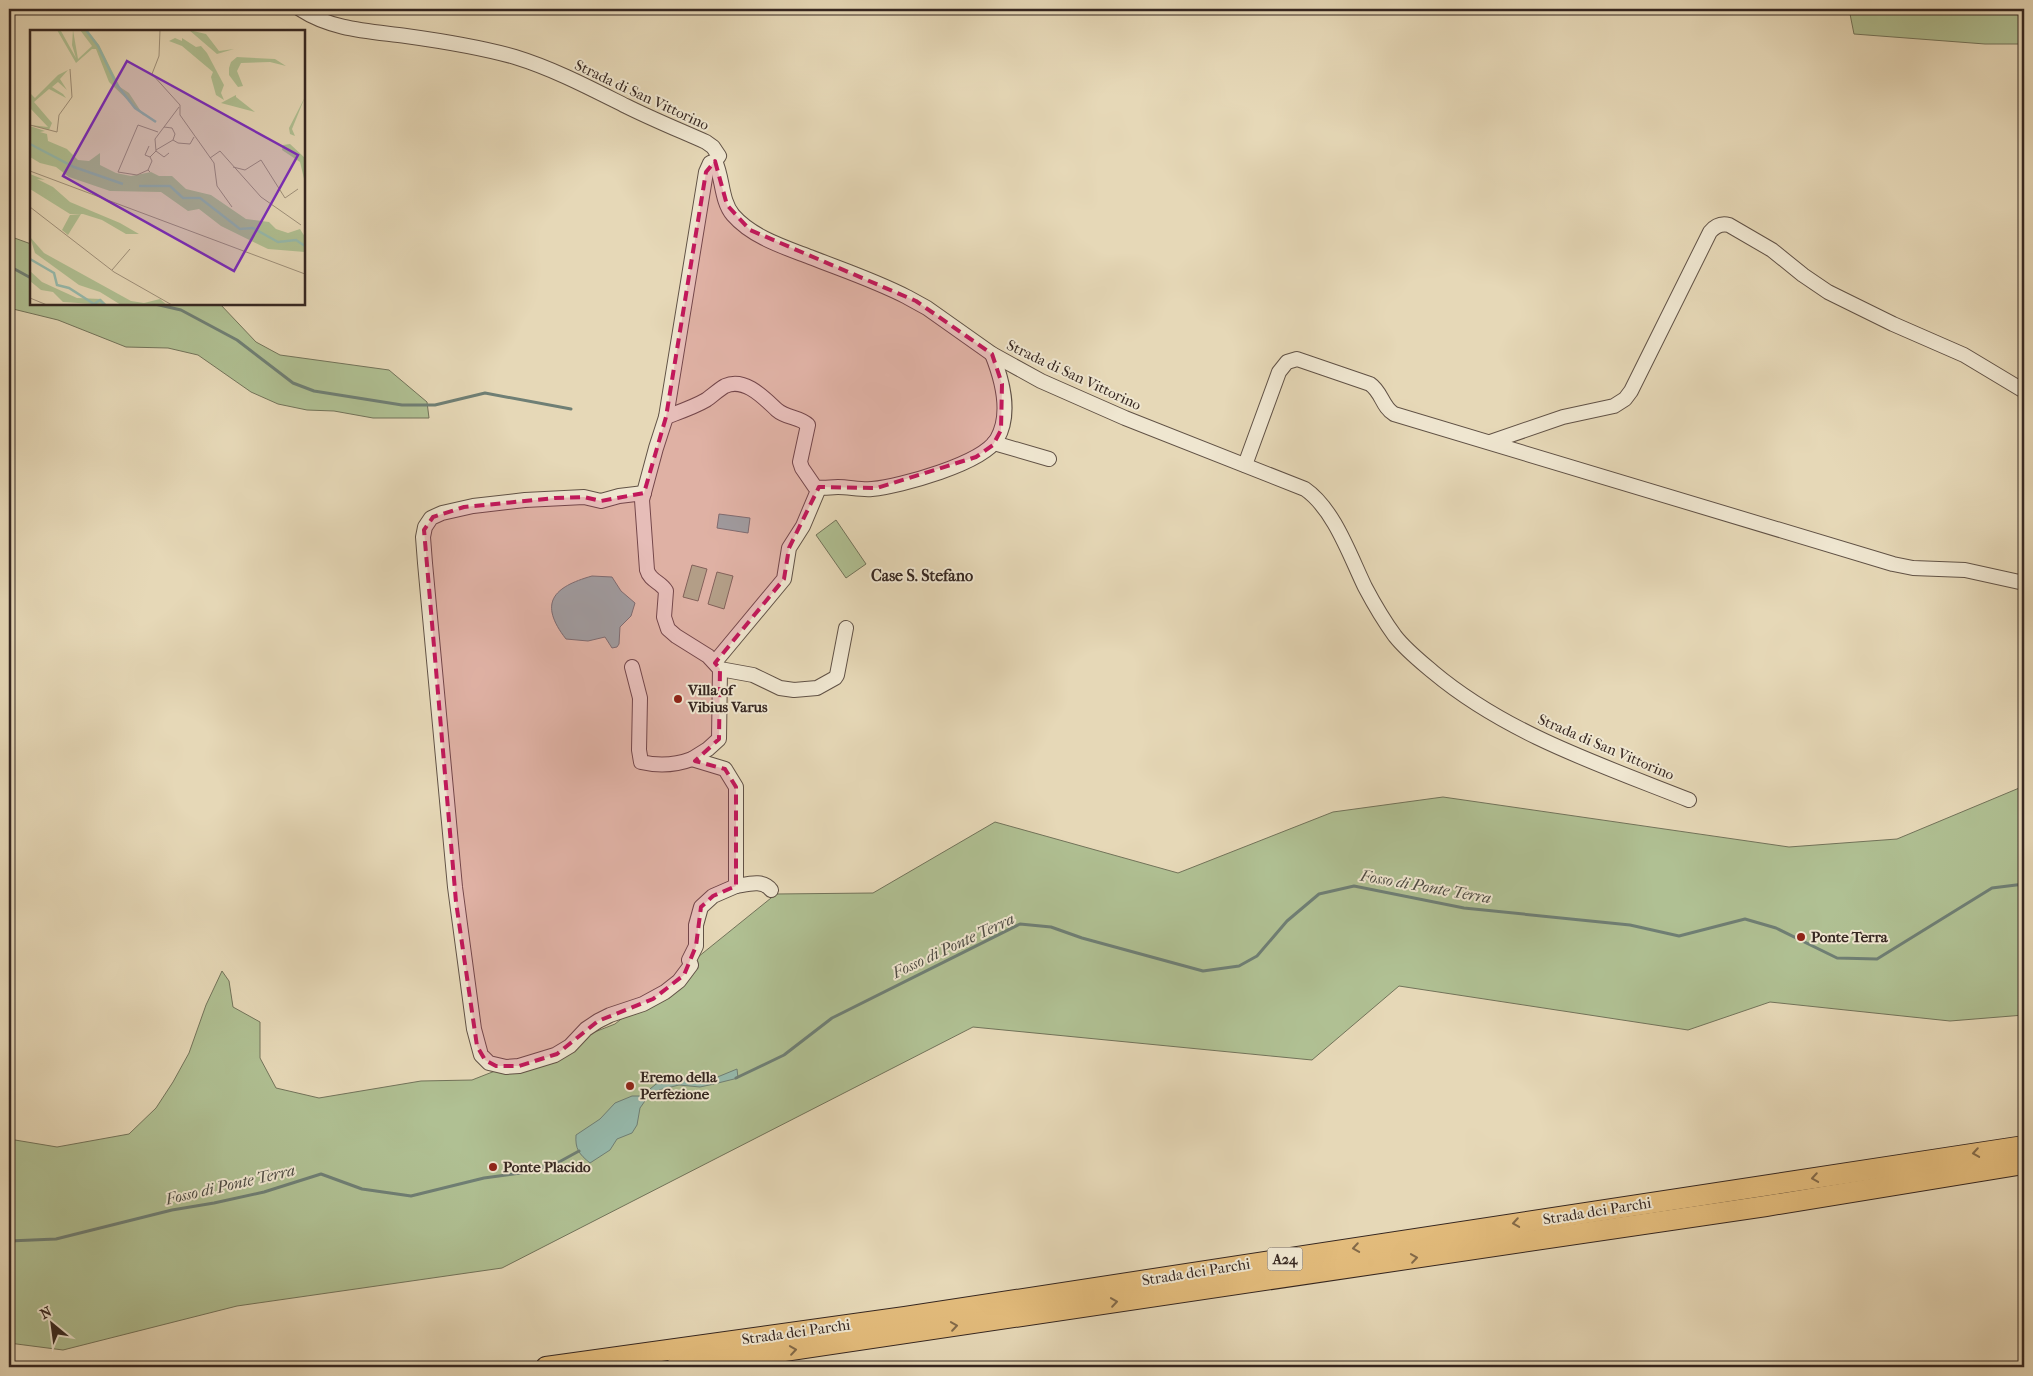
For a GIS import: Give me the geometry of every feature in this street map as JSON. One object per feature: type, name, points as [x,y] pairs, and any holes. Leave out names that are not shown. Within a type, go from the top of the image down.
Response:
[{"type":"highway","name":"Strada dei Parchi","points":[[546,1367],[905,1317],[2024,1146]]},
{"type":"highway","name":"Strada dei Parchi","points":[[676,1367],[1766,1206],[2024,1164]]},
{"type":"street","name":"Strada di San Vittorino","points":[[300,9],[333,25],[492,51],[546,68],[706,142],[718,153],[719,156],[715,161],[720,172],[727,205],[734,216],[752,231],[778,245],[907,297],[931,311],[992,354],[1041,380],[1098,406],[1298,485],[1316,498],[1333,522],[1368,591],[1393,632],[1413,656],[1455,690],[1480,706],[1556,747],[1689,800]]},
{"type":"street","points":[[715,161],[710,163],[706,172],[666,417],[644,493],[642,506],[647,570],[650,578],[666,591],[664,617],[666,626],[676,636],[706,654],[718,666],[757,676],[784,689],[817,688],[832,680],[837,675],[846,628]]},
{"type":"street","points":[[1490,442],[1563,418],[1614,406],[1625,400],[1632,391],[1709,234],[1715,227],[1723,224],[1729,225],[1766,246],[1828,292],[1893,324],[1964,355],[2024,391]]},
{"type":"street","points":[[666,417],[704,401],[726,386],[738,383],[748,386],[783,414],[804,421],[808,425],[800,462],[812,484],[819,488],[867,489],[886,486],[963,464],[984,453],[994,443],[1002,426],[1004,406],[1002,384],[992,354]]},
{"type":"street","points":[[1246,465],[1279,372],[1285,363],[1294,359],[1370,384],[1379,392],[1386,408],[1394,414],[1893,564],[1913,568],[1972,571],[2024,583]]},
{"type":"street","points":[[994,443],[1049,459]]},
{"type":"street","points":[[632,667],[640,698],[639,750],[641,762],[653,765],[692,759],[719,739],[718,666],[784,579],[789,548],[803,526],[819,488]]},
{"type":"street","points":[[644,493],[619,496],[600,501],[584,497],[464,507],[433,517],[426,523],[424,530],[425,563],[455,887],[475,1034],[481,1055],[489,1063],[506,1067],[519,1066],[551,1057],[570,1046],[598,1021],[644,1004],[665,992],[679,980],[690,966],[689,960],[696,946],[696,925],[701,907],[713,896],[736,886],[755,883],[768,885],[771,890]]},
{"type":"street","points":[[692,759],[725,768],[736,787],[736,886]]},
{"type":"highlighted area","points":[[715,161],[727,205],[750,230],[916,301],[992,354],[1002,384],[1001,430],[993,445],[976,457],[877,488],[819,487],[789,548],[784,579],[715,663],[720,669],[719,739],[695,761],[725,769],[736,787],[736,886],[713,896],[701,907],[696,946],[684,975],[653,999],[598,1021],[557,1054],[519,1066],[496,1066],[485,1060],[477,1046],[456,902],[424,530],[433,517],[464,507],[555,498],[584,497],[601,501],[644,493],[666,417],[706,172]]},
{"type":"green space","points":[[1849,9],[2024,9],[2024,44],[1985,44],[1854,34]]},
{"type":"green space","points":[[9,236],[30,244],[30,305],[221,305],[256,342],[280,355],[389,370],[427,402],[429,418],[373,418],[334,411],[307,410],[278,404],[251,392],[198,355],[168,348],[126,347],[58,320],[9,308]]},
{"type":"green space","points":[[836,520],[866,564],[846,578],[816,535]]},
{"type":"green space","points":[[692,565],[707,569],[698,601],[683,597]]},
{"type":"green space","points":[[717,572],[733,576],[724,609],[708,604]]},
{"type":"green space","points":[[2024,786],[2024,1015],[1950,1021],[1770,1002],[1688,1030],[1399,986],[1312,1060],[973,1027],[502,1268],[237,1306],[63,1350],[9,1343],[9,1139],[57,1147],[129,1134],[156,1108],[173,1082],[189,1053],[206,1005],[222,971],[229,981],[233,1007],[260,1022],[260,1058],[276,1088],[319,1098],[421,1081],[472,1080],[615,1024],[776,894],[873,893],[995,822],[1178,873],[1333,812],[1443,797],[1789,847],[1897,839]]},
{"type":"water","points":[[719,514],[750,518],[748,533],[717,528]]},
{"type":"water","points":[[592,576],[612,577],[621,591],[635,603],[631,616],[620,627],[619,644],[617,647],[612,648],[605,637],[588,641],[566,639],[553,616],[552,606],[554,598],[559,591],[579,580]]},
{"type":"water","points":[[737,1069],[738,1078],[700,1087],[679,1085],[659,1090],[647,1098],[640,1108],[637,1125],[632,1133],[617,1139],[610,1150],[590,1163],[578,1151],[576,1135],[600,1119],[615,1103],[632,1096],[641,1096],[660,1081],[674,1077],[715,1078]]},
{"type":"waterway","points":[[9,266],[30,277]]},
{"type":"waterway","points":[[159,305],[181,310],[237,340],[293,383],[314,391],[402,405],[435,405],[485,393],[571,409]]},
{"type":"waterway","name":"Fosso di Ponte Terra","points":[[736,1078],[784,1055],[832,1018],[1020,924],[1051,927],[1082,938],[1203,971],[1239,966],[1257,956],[1287,921],[1319,894],[1354,886],[1464,908],[1630,925],[1679,936],[1745,919],[1776,928],[1837,958],[1877,959],[1992,888],[2024,884]]},
{"type":"waterway","name":"Fosso di Ponte Terra","points":[[9,1241],[56,1239],[172,1210],[264,1192],[321,1174],[362,1189],[411,1196],[484,1178],[528,1172],[559,1162],[579,1151]]},
{"type":"place","name":"Villa of Vibius Varus","points":[[678,699]]},
{"type":"place","name":"Ponte Terra","points":[[1801,937]]},
{"type":"place","name":"Eremo della Perfezione","points":[[630,1086]]},
{"type":"place","name":"Ponte Placido","points":[[493,1167]]},
{"type":"district","name":"Case S. Stefano","points":[[922,575]]}]
